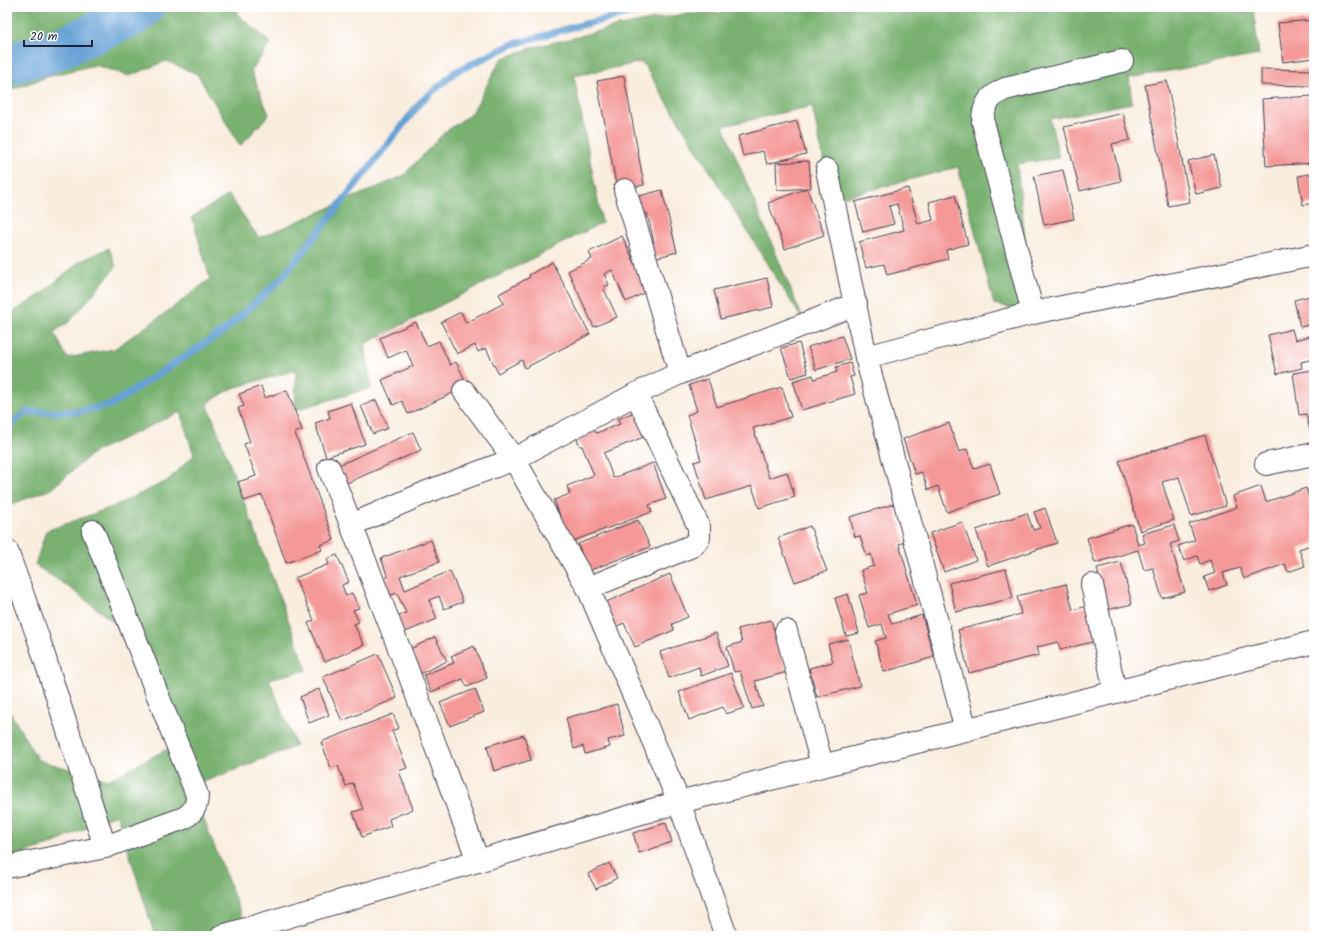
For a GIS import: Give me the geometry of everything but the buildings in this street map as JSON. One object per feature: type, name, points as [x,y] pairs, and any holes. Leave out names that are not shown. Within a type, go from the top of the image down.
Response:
[{"type":"street","points":[[1033,313],[983,122],[983,111],[987,102],[995,94],[1006,89],[1122,61]]},
{"type":"street","points":[[827,170],[866,357],[966,730]]},
{"type":"street","points":[[625,190],[680,374]]},
{"type":"street","points":[[866,357],[1033,313],[1314,255]]},
{"type":"street","points":[[351,525],[427,492],[514,459],[636,394],[680,374],[856,304]]},
{"type":"street","points":[[464,391],[514,459],[588,588],[679,802],[726,936]]},
{"type":"street","points":[[588,588],[692,546],[699,538],[699,527],[636,394]]},
{"type":"street","points":[[1266,464],[1314,454]]},
{"type":"street","points":[[329,468],[478,861]]},
{"type":"street","points":[[7,867],[105,847],[184,818],[192,813],[197,805],[197,796],[93,531]]},
{"type":"street","points":[[7,551],[38,637],[105,847]]},
{"type":"street","points":[[1092,585],[1115,691]]},
{"type":"street","points":[[786,631],[822,765]]},
{"type":"street","points":[[222,936],[679,802],[1314,642]]},
{"type":"green space","points":[[7,7],[244,7],[236,13],[271,43],[251,71],[269,115],[240,146],[197,74],[166,61],[129,76],[95,65],[50,76],[7,91]]},
{"type":"green space","points":[[784,7],[1253,7],[1259,55],[1129,78],[1132,103],[1050,119],[1059,158],[1017,164],[1033,313],[994,304],[958,167],[832,200],[812,106],[723,126],[805,324],[642,62],[574,76],[602,223],[365,344],[371,388],[295,410],[296,370],[233,388],[207,403],[307,670],[269,679],[296,746],[191,787],[249,934],[241,936],[155,936],[117,814],[52,844],[7,858],[7,707],[38,760],[108,780],[175,745],[116,624],[73,590],[35,565],[46,531],[112,507],[167,481],[194,455],[180,412],[94,452],[51,489],[7,506],[7,316],[40,295],[79,262],[109,248],[116,267],[69,322],[54,332],[67,358],[114,349],[171,309],[210,279],[192,217],[229,195],[259,238],[403,176],[445,132],[472,113],[501,59],[534,47],[614,27],[683,14],[753,11]]},
{"type":"waterway","points":[[7,64],[44,55],[133,16],[144,7]]},
{"type":"waterway","points":[[7,427],[27,412],[75,412],[111,405],[224,331],[281,279],[421,102],[455,72],[511,45],[573,27],[648,9],[667,7]]}]
